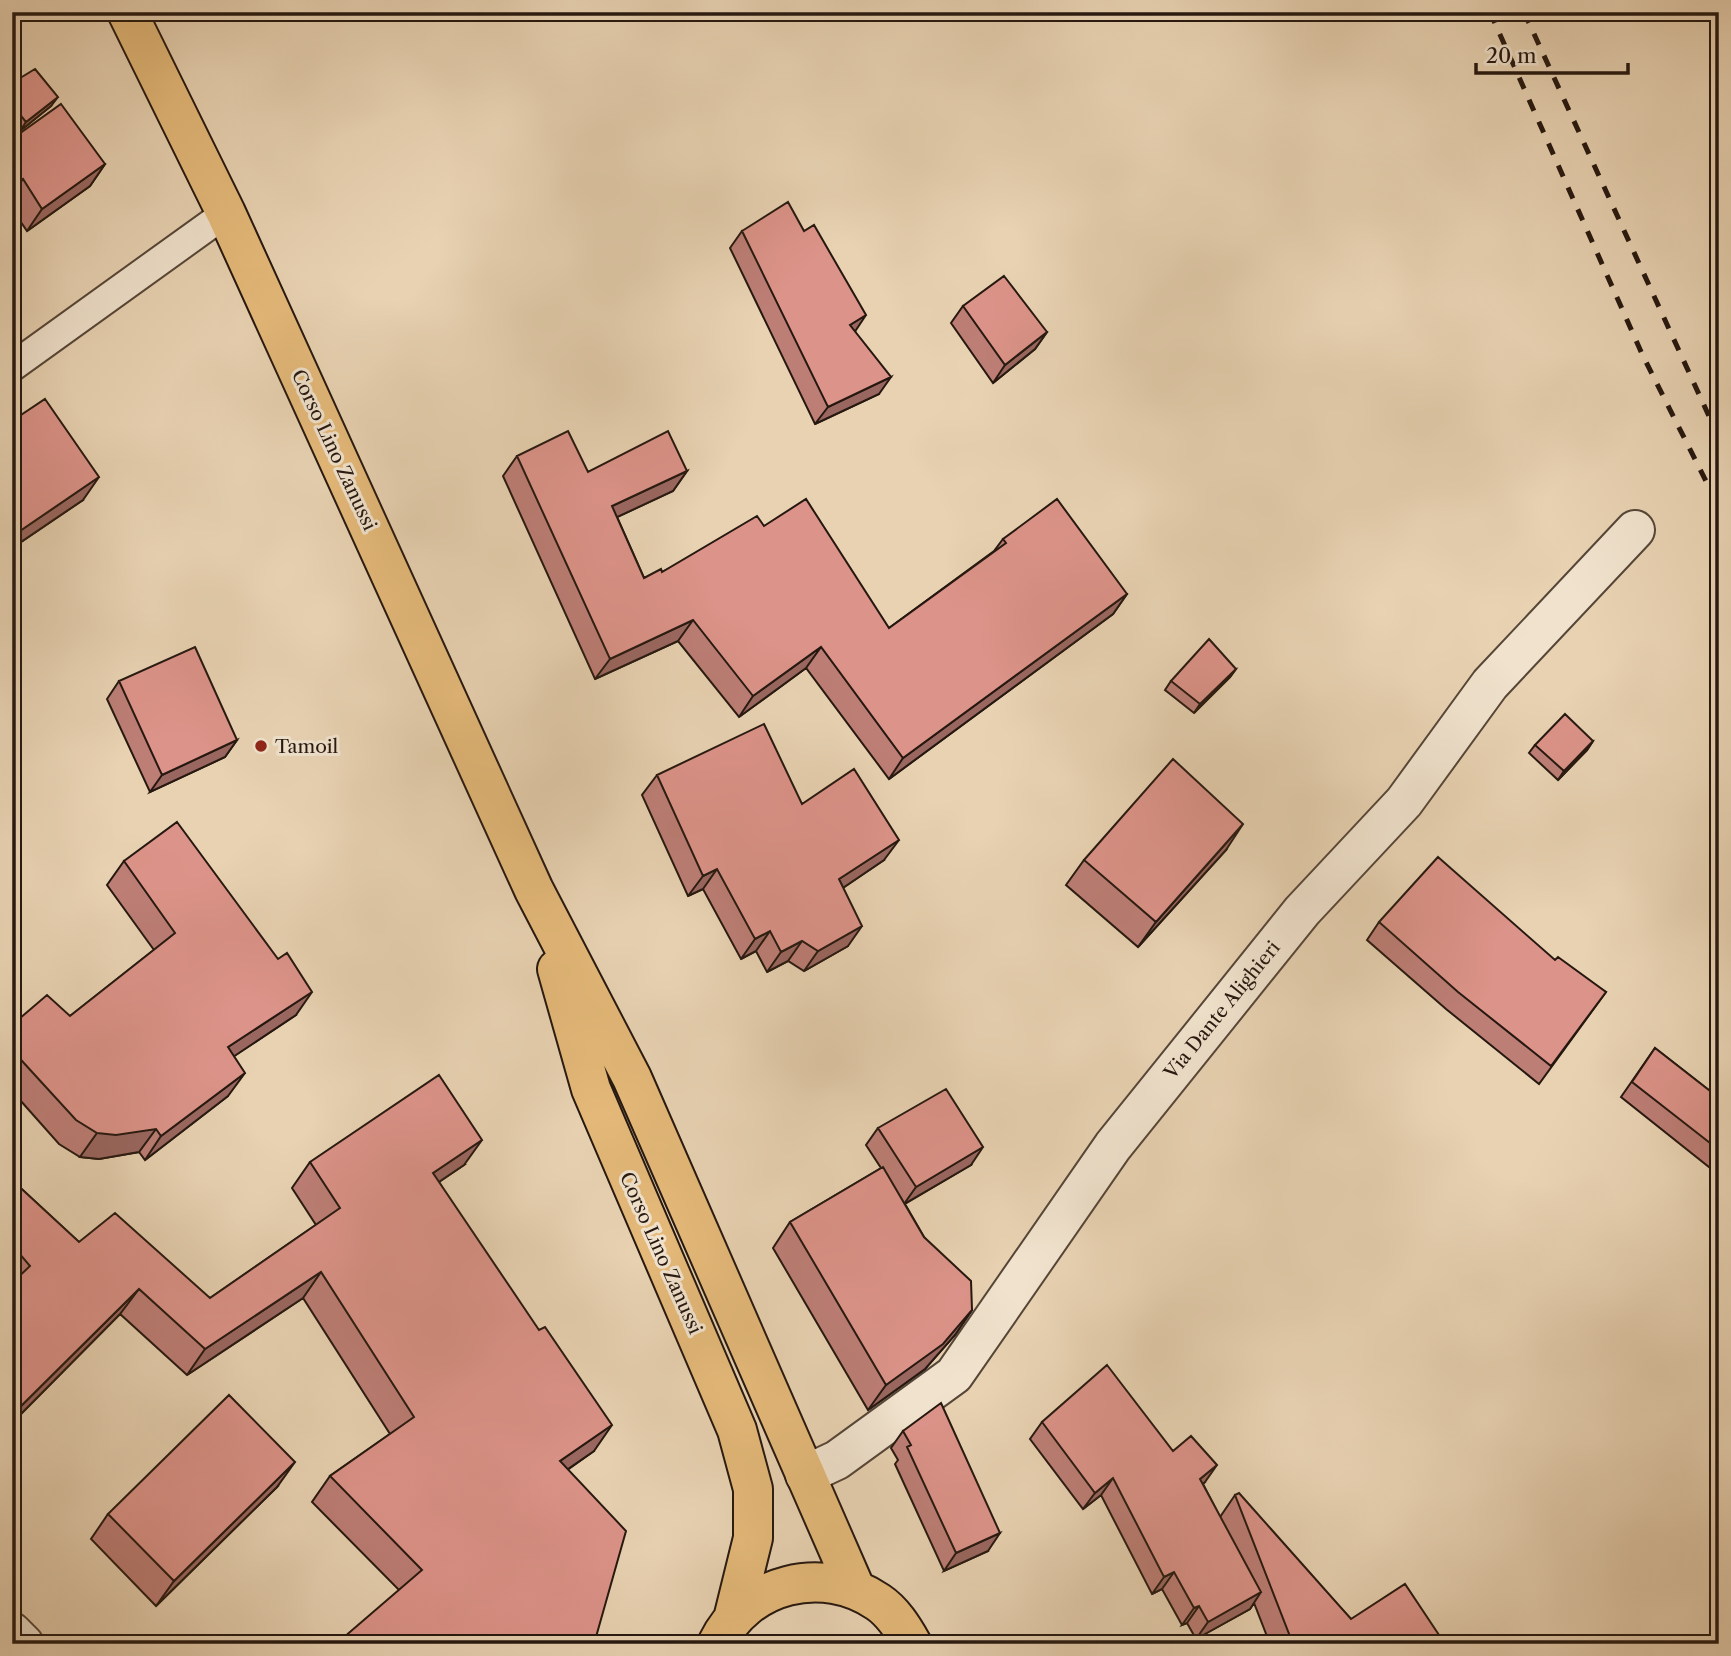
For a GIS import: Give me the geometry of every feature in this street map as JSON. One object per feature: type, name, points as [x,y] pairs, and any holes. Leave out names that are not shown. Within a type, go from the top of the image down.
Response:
[{"type":"main road","name":"Corso Lino Zanussi","points":[[127,12],[226,213],[534,890],[632,1078],[855,1588]]},
{"type":"main road","name":"Corso Lino Zanussi","points":[[534,890],[591,1088],[737,1430],[753,1489],[753,1538],[725,1631]]},
{"type":"main road","points":[[725,1631],[758,1597],[788,1584],[822,1581],[855,1588],[880,1603],[900,1623],[912,1644]]},
{"type":"street","name":"Via Dante Alighieri","points":[[805,1475],[837,1460],[954,1375],[1113,1146],[1301,911],[1404,802],[1490,684],[1635,530]]},
{"type":"street","points":[[12,1632],[24,1644]]},
{"type":"lane","points":[[12,367],[226,213]]},
{"type":"building","points":[[35,69],[58,97],[26,122],[12,105],[12,83]]},
{"type":"building","points":[[61,104],[105,164],[42,209],[23,179],[12,186],[12,139]]},
{"type":"building","points":[[788,202],[804,231],[814,225],[866,315],[850,325],[891,377],[828,407],[742,231]]},
{"type":"building","points":[[1004,276],[1047,332],[1005,365],[963,306]]},
{"type":"building","points":[[45,399],[99,477],[17,533],[12,530],[12,421]]},
{"type":"building","points":[[568,431],[588,472],[668,431],[687,471],[612,506],[644,578],[661,569],[662,572],[757,516],[764,526],[806,499],[889,628],[1006,543],[1003,539],[1057,499],[1127,594],[903,758],[821,647],[753,696],[693,620],[610,659],[517,456]]},
{"type":"building","points":[[1209,639],[1236,669],[1200,704],[1171,681]]},
{"type":"building","points":[[195,647],[237,740],[162,775],[119,681]]},
{"type":"building","points":[[1565,714],[1593,741],[1564,771],[1535,745]]},
{"type":"building","points":[[764,724],[802,804],[854,769],[899,840],[839,879],[862,926],[818,951],[802,941],[781,952],[770,931],[755,939],[717,869],[703,876],[657,775]]},
{"type":"building","points":[[1173,759],[1243,824],[1156,922],[1084,860]]},
{"type":"building","points":[[177,822],[278,959],[287,953],[312,992],[228,1047],[245,1073],[161,1136],[156,1129],[116,1135],[97,1133],[76,1120],[12,1050],[12,1025],[47,995],[70,1016],[175,933],[124,861]]},
{"type":"building","points":[[1438,857],[1555,960],[1558,957],[1606,992],[1551,1066],[1458,992],[1379,922]]},
{"type":"building","points":[[1655,1048],[1719,1098],[1719,1150],[1632,1082]]},
{"type":"building","points":[[439,1075],[482,1140],[433,1173],[539,1330],[545,1327],[612,1425],[560,1461],[626,1531],[594,1644],[336,1644],[422,1570],[330,1476],[414,1417],[321,1272],[205,1349],[139,1289],[12,1415],[12,1283],[30,1266],[12,1245],[12,1180],[79,1242],[115,1213],[210,1298],[340,1208],[310,1162]]},
{"type":"building","points":[[946,1089],[983,1147],[916,1187],[878,1128]]},
{"type":"building","points":[[883,1167],[924,1237],[971,1281],[972,1310],[943,1344],[886,1385],[790,1222]]},
{"type":"building","points":[[1107,1365],[1173,1451],[1191,1436],[1217,1465],[1200,1479],[1261,1592],[1208,1622],[1199,1606],[1194,1608],[1174,1572],[1164,1577],[1113,1478],[1095,1493],[1042,1422]]},
{"type":"building","points":[[229,1395],[295,1462],[174,1581],[108,1514]]},
{"type":"building","points":[[941,1403],[1000,1533],[956,1553],[907,1447],[911,1445],[903,1431]]},
{"type":"building","points":[[1239,1493],[1351,1619],[1405,1584],[1445,1644],[1293,1644],[1235,1495]]},
{"type":"railway","points":[[1490,12],[1643,356],[1719,507]]},
{"type":"railway","points":[[1524,12],[1719,438]]},
{"type":"place","name":"Tamoil","points":[[261,746]]}]
